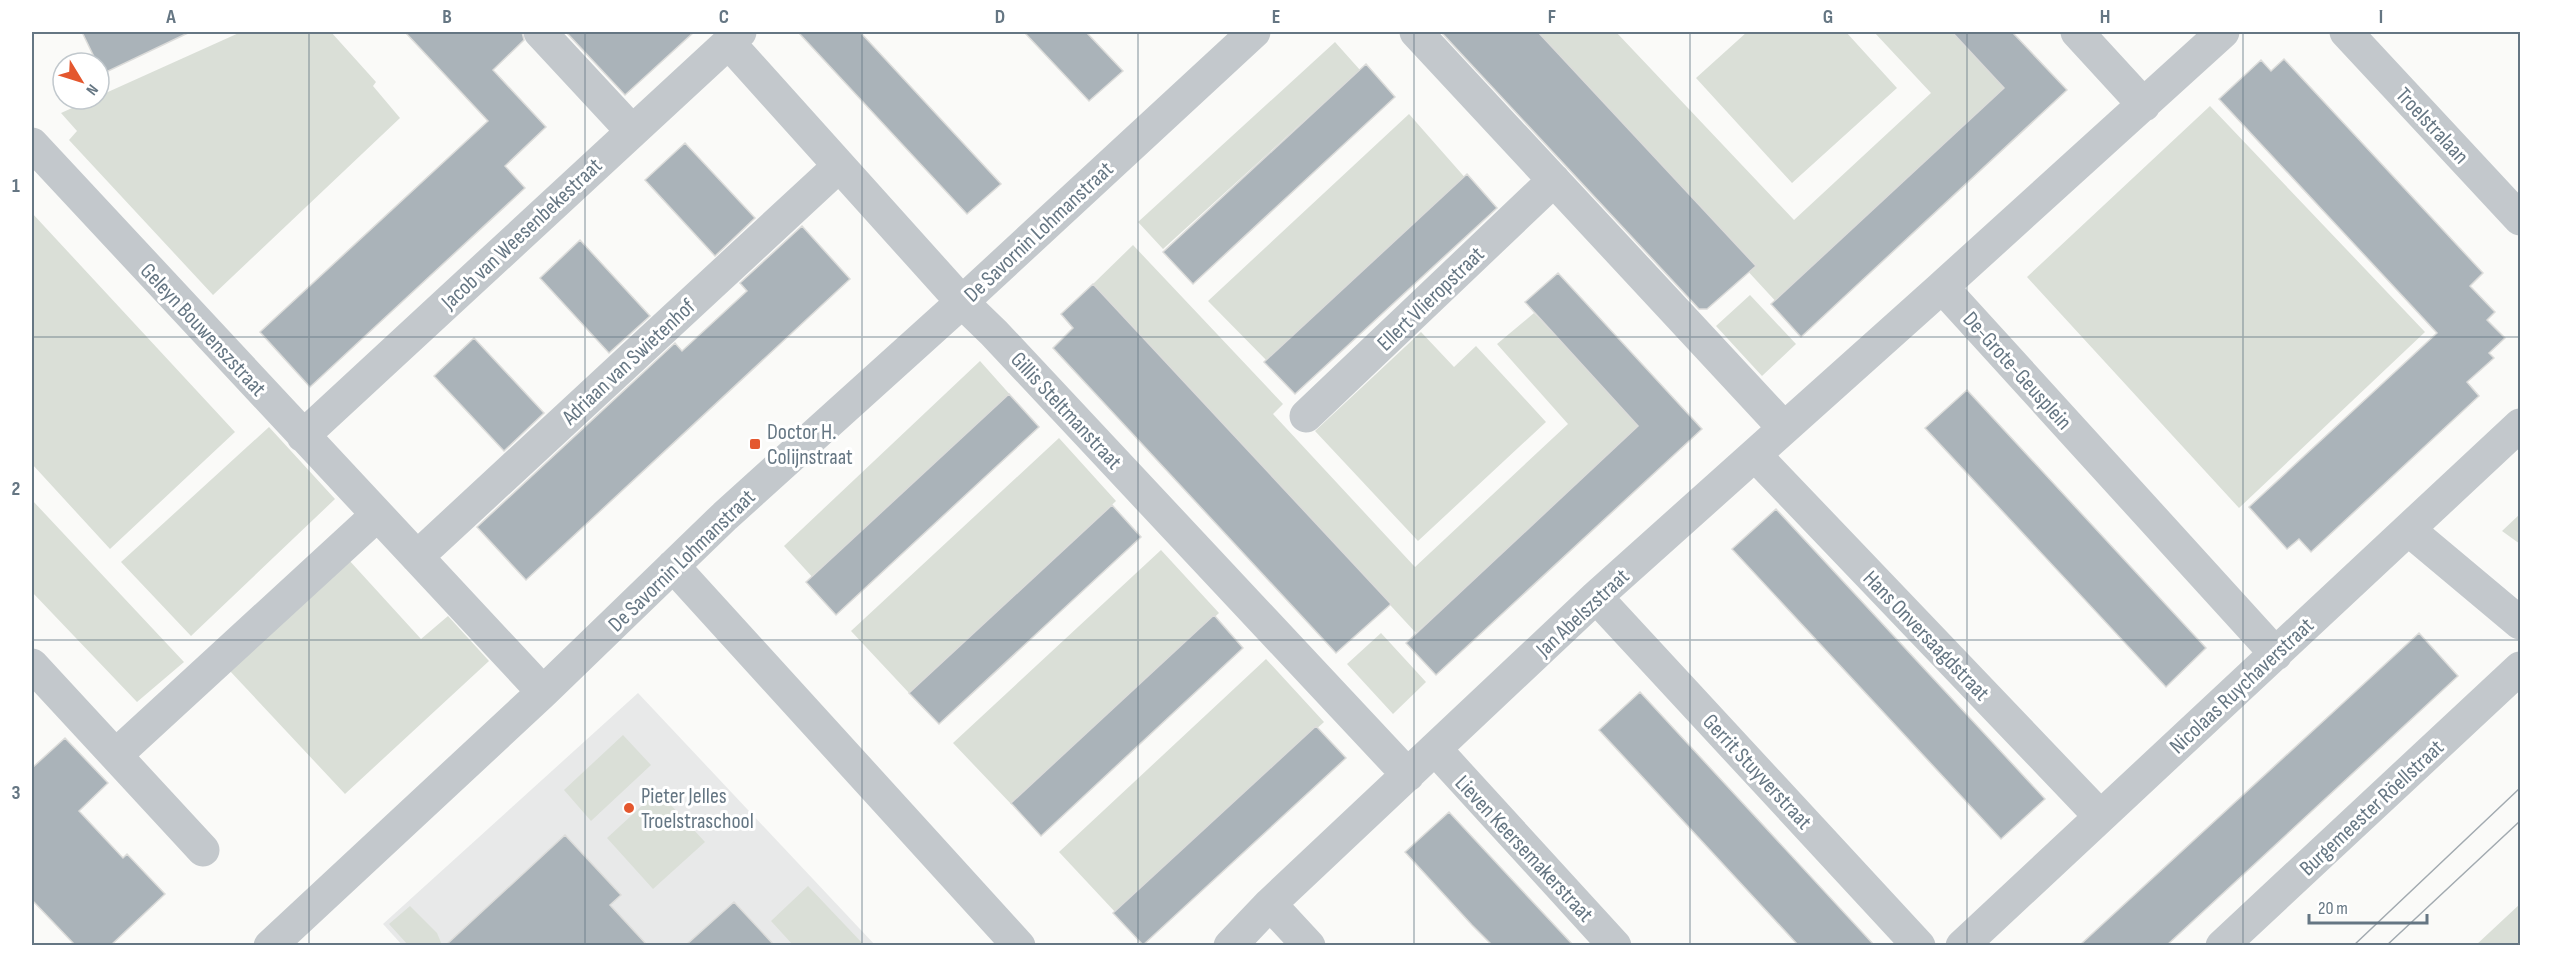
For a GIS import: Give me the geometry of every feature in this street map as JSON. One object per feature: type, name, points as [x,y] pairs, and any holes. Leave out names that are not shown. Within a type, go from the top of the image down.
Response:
[{"type":"street","points":[[540,32],[631,130]]},
{"type":"street","name":"De Savornin Lohmanstraat","points":[[270,945],[543,692],[673,566],[1254,32]]},
{"type":"street","points":[[1416,32],[1784,428]]},
{"type":"street","points":[[2077,32],[2144,105]]},
{"type":"street","points":[[1942,287],[2223,32]]},
{"type":"street","name":"Troelstralaan","points":[[2346,32],[2520,219]]},
{"type":"street","name":"Jacob van Weesenbekestraat","points":[[303,436],[734,37]]},
{"type":"street","name":"Gillis Steltmanstraat","points":[[734,37],[839,166],[962,302],[1002,341],[1408,775]]},
{"type":"street","name":"Geleyn Bouwenszstraat","points":[[32,144],[543,692]]},
{"type":"street","name":"Adriaan van Swietenhof","points":[[417,557],[839,166]]},
{"type":"street","name":"Ellert Vlieropstraat","points":[[1306,416],[1554,180]]},
{"type":"street","name":"Jan Abelszstraat","points":[[1230,945],[1270,904],[1596,597],[1942,287]]},
{"type":"street","name":"De-Grote-Geusplein","points":[[1942,287],[2276,654]]},
{"type":"street","name":"Nicolaas Ruychaverstraat","points":[[1962,945],[2520,425]]},
{"type":"street","name":"Hans Onversaagdstraat","points":[[1755,455],[2099,815]]},
{"type":"street","points":[[116,755],[377,515]]},
{"type":"street","points":[[2409,530],[2520,623]]},
{"type":"street","points":[[673,566],[715,615],[1019,945]]},
{"type":"street","name":"Gerrit Stuyverstraat","points":[[1596,597],[1919,945]]},
{"type":"street","points":[[32,664],[203,850]]},
{"type":"street","name":"Burgemeester Röellstraat","points":[[2222,945],[2520,668]]},
{"type":"street","name":"Lieven Keersemakerstraat","points":[[1436,750],[1615,945]]},
{"type":"street","points":[[1270,904],[1309,945]]},
{"type":"shaded area","points":[[241,32],[331,32],[376,82],[373,86],[400,118],[213,295],[69,140],[77,131],[61,113],[65,111],[111,111],[111,91]]},
{"type":"shaded area","points":[[1527,32],[1616,32],[1794,220],[1931,93],[1874,32],[1957,32],[2015,94],[1780,306]]},
{"type":"shaded area","points":[[1747,32],[1846,32],[1897,88],[1792,183],[1696,78]]},
{"type":"shaded area","points":[[1335,42],[1360,70],[1163,249],[1138,222]]},
{"type":"shaded area","points":[[2210,106],[2425,332],[2239,508],[2027,277]]},
{"type":"shaded area","points":[[1409,114],[1468,181],[1270,364],[1208,301]]},
{"type":"shaded area","points":[[32,213],[235,432],[110,549],[32,464]]},
{"type":"shaded area","points":[[1133,245],[1283,404],[1273,414],[1415,567],[1568,424],[1497,344],[1534,313],[1641,426],[1416,633],[1093,284]]},
{"type":"shaded area","points":[[1750,295],[1796,344],[1762,376],[1716,326]]},
{"type":"shaded area","points":[[1421,332],[1454,367],[1476,346],[1546,422],[1418,541],[1315,431]]},
{"type":"shaded area","points":[[980,361],[1013,398],[815,580],[784,546]]},
{"type":"shaded area","points":[[269,427],[335,499],[191,636],[121,562]]},
{"type":"shaded area","points":[[1059,438],[1116,501],[909,693],[851,631]]},
{"type":"shaded area","points":[[32,500],[184,662],[137,702],[32,592]]},
{"type":"shaded area","points":[[2520,514],[2520,544],[2502,531]]},
{"type":"shaded area","points":[[1161,550],[1219,613],[1012,805],[953,743]]},
{"type":"shaded area","points":[[348,559],[421,639],[448,616],[489,661],[345,794],[229,670]]},
{"type":"shaded area","points":[[1381,633],[1426,682],[1393,714],[1347,664]]},
{"type":"shaded area","points":[[1266,659],[1324,722],[1116,913],[1059,852]]},
{"type":"shaded area","name":"Pieter Jelles Troelstraschool","points":[[638,693],[875,945],[403,946],[383,924]]},
{"type":"shaded area","points":[[623,735],[651,765],[591,821],[564,790]]},
{"type":"shaded area","points":[[658,791],[705,842],[653,889],[607,838]]},
{"type":"shaded area","points":[[808,886],[864,945],[793,945],[771,921]]},
{"type":"shaded area","points":[[2520,904],[2520,945],[2476,945]]},
{"type":"shaded area","points":[[410,906],[437,933],[442,945],[408,945],[389,924]]},
{"type":"building","points":[[82,32],[190,32],[111,70],[111,51],[91,51]]},
{"type":"building","points":[[405,32],[522,32],[524,40],[493,70],[546,127],[505,166],[525,188],[310,387],[260,332],[488,121]]},
{"type":"building","points":[[566,32],[694,32],[625,95]]},
{"type":"building","points":[[798,32],[860,32],[1001,184],[967,214]]},
{"type":"building","points":[[1024,32],[1086,32],[1123,71],[1089,101]]},
{"type":"building","points":[[1441,32],[1538,32],[1756,266],[1707,309],[1699,309]]},
{"type":"building","points":[[1952,32],[2012,32],[2067,90],[1801,337],[1771,304],[2004,88]]},
{"type":"building","points":[[2284,59],[2483,273],[2470,286],[2495,312],[2487,320],[2505,338],[2489,353],[2494,358],[2467,382],[2479,396],[2311,552],[2299,539],[2287,549],[2249,507],[2437,333],[2219,99],[2261,60],[2271,71]]},
{"type":"building","points":[[1366,64],[1395,97],[1193,284],[1163,252]]},
{"type":"building","points":[[685,143],[755,218],[715,256],[645,180]]},
{"type":"building","points":[[1467,174],[1497,208],[1295,394],[1264,362]]},
{"type":"building","points":[[802,226],[850,279],[526,580],[477,527],[675,343],[682,351],[747,291],[740,283]]},
{"type":"building","points":[[580,240],[650,316],[609,353],[540,278]]},
{"type":"building","points":[[1558,273],[1702,429],[1436,675],[1406,643],[1638,426],[1525,302]]},
{"type":"building","points":[[1093,284],[1391,604],[1336,653],[1053,348],[1073,328],[1061,314]]},
{"type":"building","points":[[474,338],[544,413],[504,451],[434,376]]},
{"type":"building","points":[[1967,390],[2206,648],[2166,687],[1925,428]]},
{"type":"building","points":[[1009,394],[1039,427],[836,615],[806,582]]},
{"type":"building","points":[[1112,505],[1141,537],[939,724],[909,693]]},
{"type":"building","points":[[1776,509],[2045,799],[2001,839],[1732,549]]},
{"type":"building","points":[[1214,615],[1243,648],[1041,836],[1011,803]]},
{"type":"building","points":[[2419,633],[2458,676],[2167,945],[2080,945]]},
{"type":"building","points":[[1640,692],[1874,945],[1798,945],[1599,730]]},
{"type":"building","points":[[1316,726],[1346,758],[1143,945],[1113,913]]},
{"type":"building","points":[[65,738],[108,783],[79,811],[123,858],[127,854],[165,894],[111,945],[75,945],[32,900],[32,768]]},
{"type":"building","points":[[1449,812],[1573,945],[1492,945],[1472,925],[1405,852]]},
{"type":"building","name":"Pieter Jelles Troelstraschool","points":[[565,835],[621,895],[610,905],[647,945],[446,945]]},
{"type":"building","points":[[734,902],[774,945],[686,945]]},
{"type":"tram line","points":[[2353,946],[2520,788]]},
{"type":"tram line","points":[[2386,946],[2520,821]]},
{"type":"place","name":"Doctor H. Colijnstraat","points":[[755,444]]},
{"type":"place","name":"Pieter Jelles Troelstraschool","points":[[629,808]]}]
